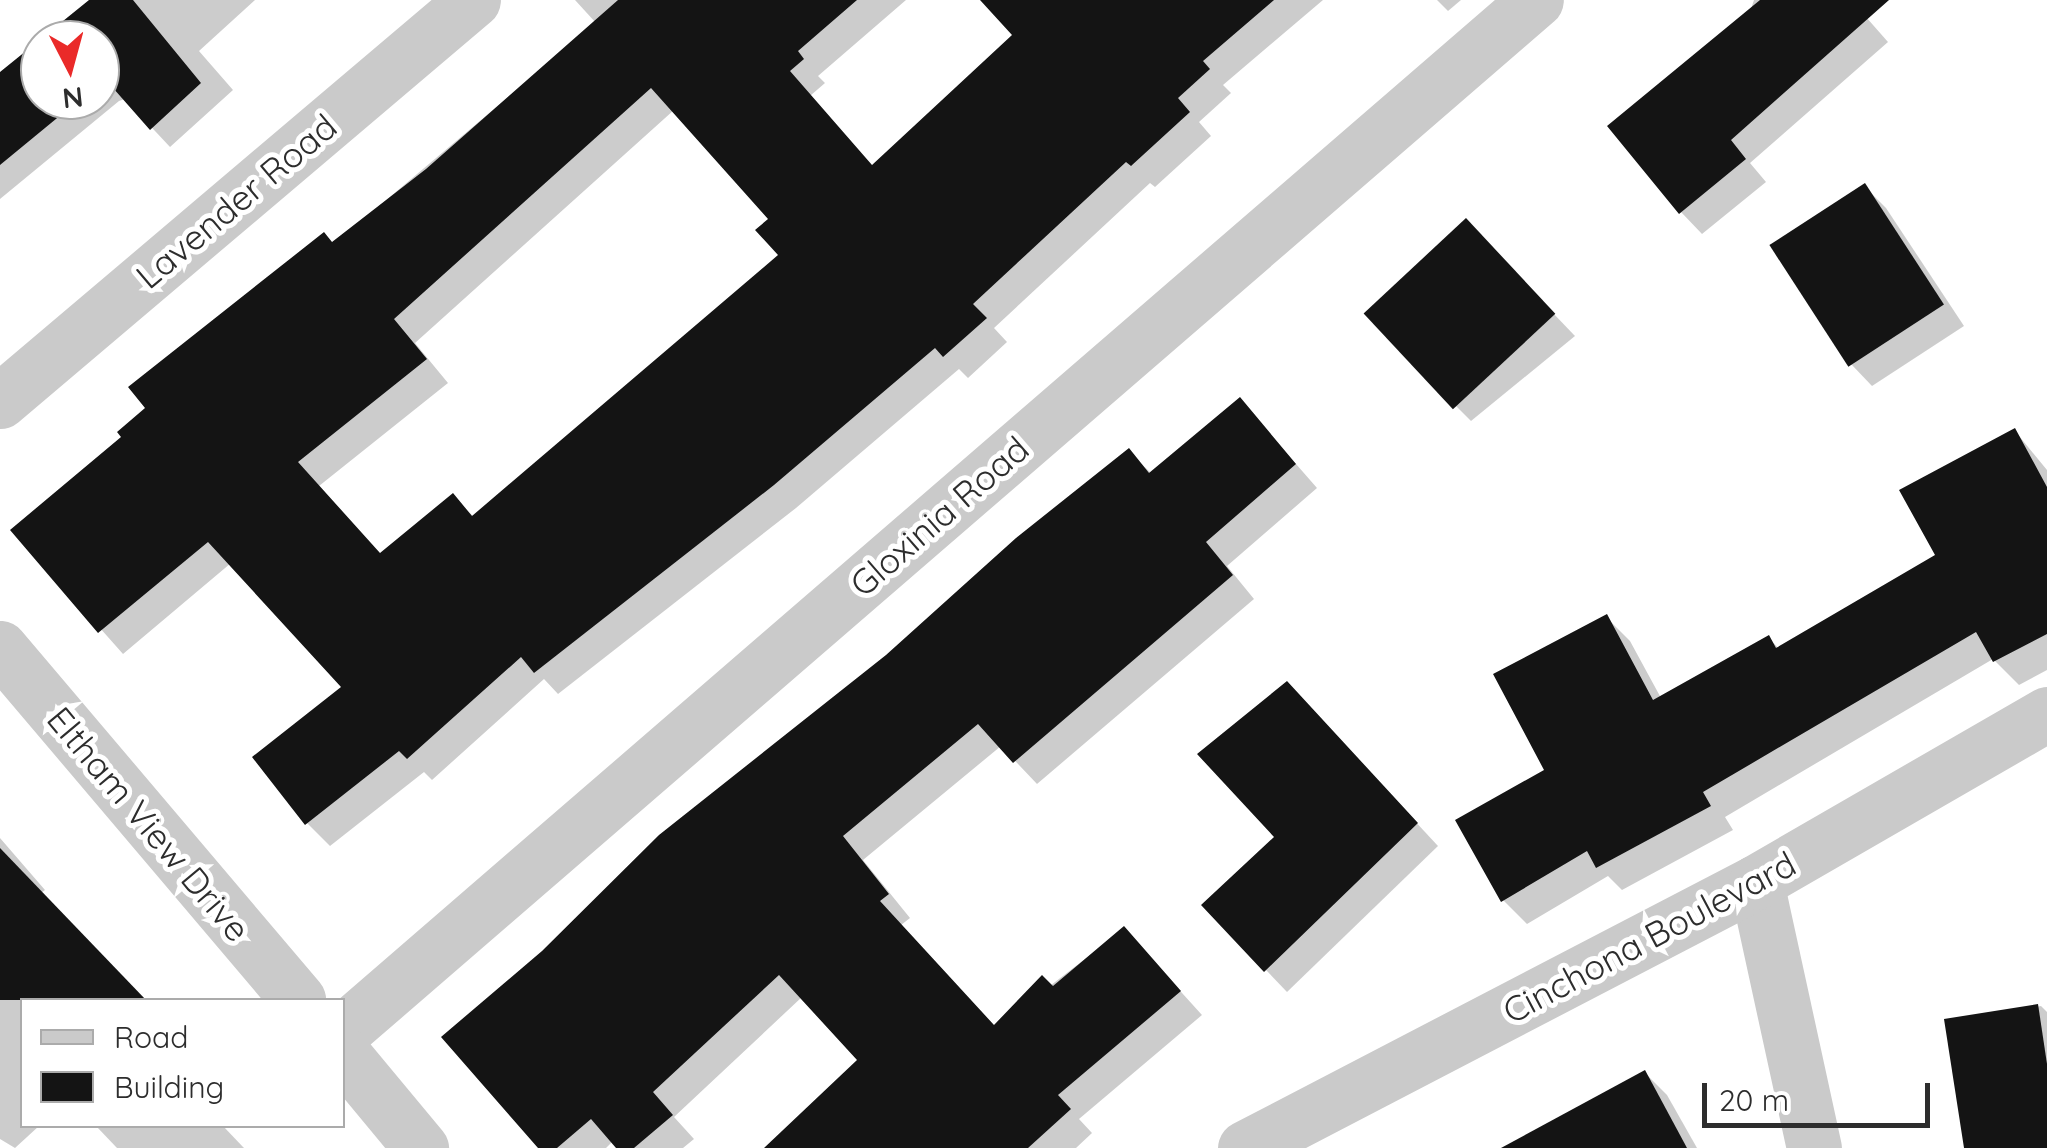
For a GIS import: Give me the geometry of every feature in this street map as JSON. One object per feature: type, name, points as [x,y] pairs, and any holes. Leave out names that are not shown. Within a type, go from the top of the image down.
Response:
[{"type":"street","name":"Lavender Road","points":[[0,401],[473,0]]},
{"type":"street","name":"Gloxinia Road","points":[[345,1029],[1536,0]]},
{"type":"street","name":"Eltham View Drive","points":[[0,648],[296,998]]},
{"type":"street","name":"Cinchona Boulevard","points":[[1245,1148],[1756,882],[2047,714]]},
{"type":"street","points":[[1756,882],[1814,1148]]},
{"type":"street","points":[[345,1057],[421,1148]]},
{"type":"building","points":[[89,0],[133,0],[201,83],[150,130],[120,96],[120,20],[64,20]]},
{"type":"building","points":[[618,0],[857,0],[798,51],[804,59],[790,71],[872,165],[1012,35],[980,0],[1274,0],[1203,61],[1210,69],[1178,98],[1190,112],[1131,166],[1126,162],[973,304],[987,318],[943,357],[935,348],[774,485],[534,673],[521,657],[407,759],[399,751],[305,825],[252,757],[341,687],[208,542],[98,633],[10,530],[121,437],[117,432],[145,408],[128,387],[324,232],[332,242],[426,169]],"holes":[[[651,88],[768,219],[755,230],[778,255],[472,516],[453,493],[380,553],[298,462],[427,359],[394,319]]]},
{"type":"building","points":[[1760,0],[1889,0],[1731,140],[1746,159],[1679,214],[1607,126]]},
{"type":"building","points":[[20,56],[20,120],[55,120],[0,165],[0,72]]},
{"type":"building","points":[[1865,183],[1944,305],[1848,367],[1769,245]]},
{"type":"building","points":[[1466,218],[1555,314],[1453,409],[1364,313]]},
{"type":"building","points":[[1240,397],[1296,464],[1206,542],[1233,575],[1013,763],[978,724],[843,836],[889,894],[880,901],[994,1025],[1042,975],[1053,986],[1124,926],[1181,991],[1058,1095],[1071,1109],[1028,1148],[764,1148],[857,1060],[779,975],[653,1092],[673,1115],[634,1148],[616,1148],[591,1119],[557,1148],[538,1148],[441,1037],[542,951],[659,835],[886,655],[1016,538],[1129,448],[1149,473]]},
{"type":"building","points":[[2015,428],[2047,487],[2047,634],[1993,662],[1976,632],[1703,792],[1711,806],[1596,868],[1587,851],[1501,902],[1455,820],[1544,770],[1493,674],[1607,614],[1653,700],[1769,635],[1776,648],[1935,555],[1899,490]]},
{"type":"building","points":[[1287,681],[1418,823],[1264,972],[1201,905],[1274,837],[1197,754]]},
{"type":"building","points":[[0,848],[144,998],[0,1000]]},
{"type":"building","points":[[2038,1004],[2047,1064],[2047,1148],[1964,1148],[1944,1019]]},
{"type":"building","points":[[1645,1070],[1687,1148],[1501,1148]]}]
